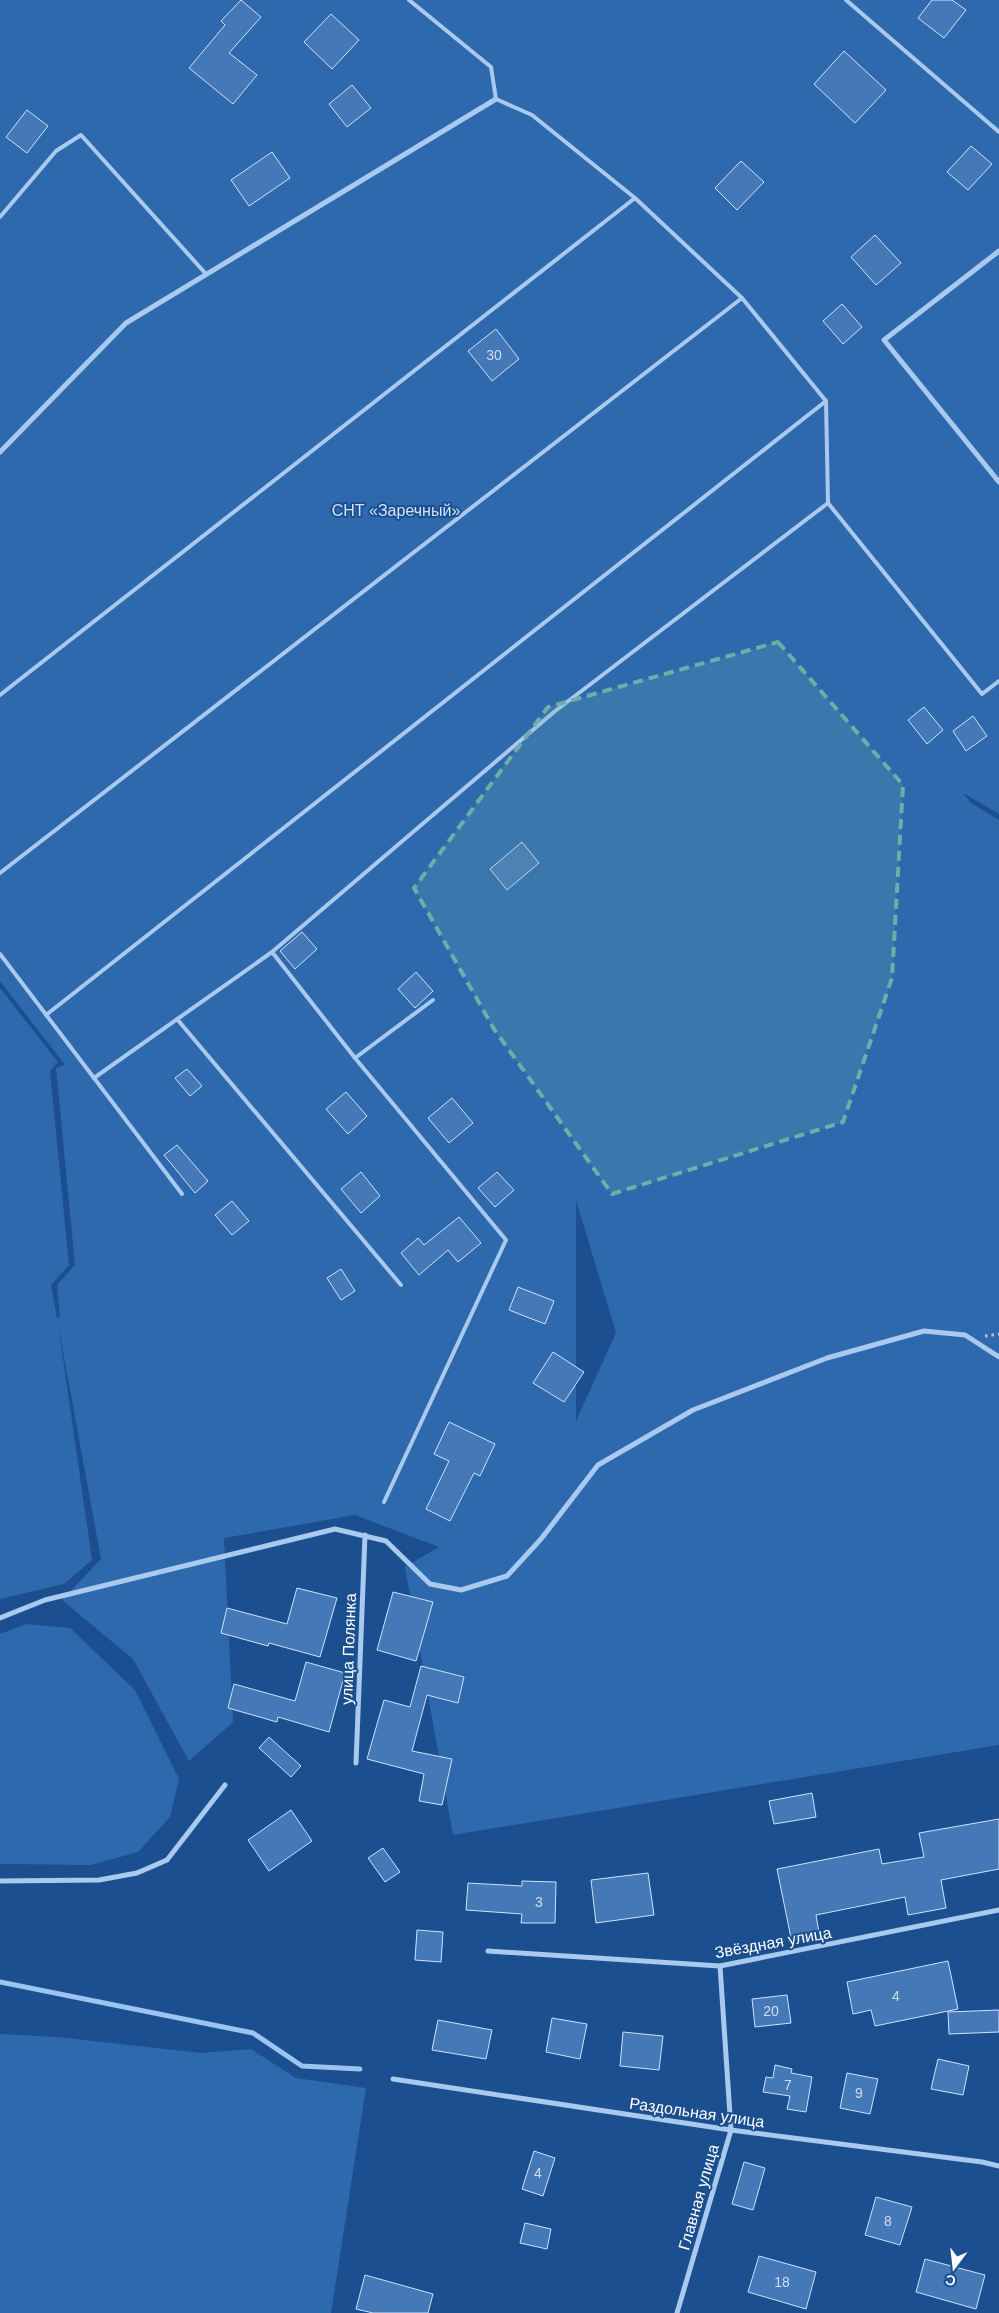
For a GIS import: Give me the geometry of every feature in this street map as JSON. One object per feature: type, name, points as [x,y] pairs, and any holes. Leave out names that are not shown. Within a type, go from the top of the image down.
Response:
[{"type":"street","points":[[0,452],[126,323],[496,99]]},
{"type":"street","points":[[999,251],[884,340],[999,482]]},
{"type":"street","points":[[0,1618],[45,1600],[335,1529],[386,1541],[430,1584],[461,1590],[507,1576],[541,1539],[598,1465],[693,1410],[827,1358],[924,1331],[965,1335],[999,1357]]},
{"type":"street","name":"улица Полянка","points":[[356,1763],[365,1535]]},
{"type":"street","points":[[0,1881],[99,1880],[137,1873],[167,1860],[225,1784]]},
{"type":"street","name":"Звёздная улица","points":[[488,1951],[720,1966],[999,1910]]},
{"type":"street","name":"Главная улица","points":[[677,2313],[730,2130],[720,1966]]},
{"type":"street","name":"Раздольная улица","points":[[392,2080],[730,2130],[982,2162],[999,2166]]},
{"type":"lane","points":[[409,0],[490,67],[496,99],[532,115],[635,198],[742,298],[826,401],[828,503],[982,694],[999,681]]},
{"type":"lane","points":[[846,0],[999,132]]},
{"type":"lane","points":[[0,217],[56,151],[81,135],[206,274]]},
{"type":"lane","points":[[0,695],[635,198]]},
{"type":"lane","points":[[0,874],[742,298]]},
{"type":"lane","points":[[46,1015],[826,401]]},
{"type":"lane","points":[[94,1078],[272,952],[554,712],[828,503]]},
{"type":"lane","points":[[272,952],[356,1058],[506,1240],[384,1502]]},
{"type":"lane","points":[[0,954],[182,1194]]},
{"type":"lane","points":[[356,1058],[433,1000]]},
{"type":"lane","points":[[177,1019],[401,1285]]},
{"type":"highlighted area","points":[[778,642],[903,785],[892,978],[843,1122],[612,1194],[494,1029],[414,888],[548,707]]},
{"type":"green space","name":"СНТ «Заречный»","points":[[0,0],[999,0],[999,814],[963,793],[971,803],[999,820],[999,1745],[453,1835],[405,1567],[439,1547],[355,1515],[224,1538],[233,1722],[189,1761],[133,1659],[62,1600],[101,1559],[58,1324],[92,1560],[64,1584],[0,1599],[0,988],[58,1062],[50,1071],[69,1265],[51,1285],[57,1318],[60,1317],[57,1285],[75,1265],[56,1068],[65,1065],[0,981]],"holes":[[[576,1200],[616,1333],[576,1421]]]},
{"type":"green space","points":[[26,1624],[70,1628],[135,1690],[179,1779],[170,1817],[138,1852],[91,1865],[0,1864],[0,1634]]},
{"type":"green space","points":[[0,2034],[58,2037],[201,2053],[251,2049],[296,2078],[366,2088],[331,2313],[0,2313]]},
{"type":"building","points":[[241,0],[261,17],[229,53],[257,75],[233,104],[189,68],[225,25],[221,21]]},
{"type":"building","points":[[932,0],[952,0],[966,10],[944,38],[918,18]]},
{"type":"building","points":[[331,14],[359,40],[332,69],[304,42]]},
{"type":"building","points":[[844,51],[886,90],[855,123],[814,84]]},
{"type":"building","points":[[352,85],[371,108],[347,127],[329,104]]},
{"type":"building","points":[[27,110],[48,126],[27,153],[6,137]]},
{"type":"building","points":[[971,146],[992,164],[968,190],[947,172]]},
{"type":"building","points":[[272,152],[290,178],[249,206],[231,180]]},
{"type":"building","points":[[741,161],[764,182],[737,210],[715,188]]},
{"type":"building","points":[[875,235],[901,263],[876,285],[851,257]]},
{"type":"building","points":[[842,304],[862,327],[843,344],[823,321]]},
{"type":"building","points":[[496,329],[519,359],[492,381],[468,351]]},
{"type":"building","points":[[924,707],[943,730],[927,744],[908,720]]},
{"type":"building","points":[[973,716],[987,736],[966,751],[953,731]]},
{"type":"building","points":[[522,842],[539,863],[507,890],[490,869]]},
{"type":"building","points":[[302,932],[317,949],[295,969],[280,951]]},
{"type":"building","points":[[416,972],[433,991],[415,1008],[398,989]]},
{"type":"building","points":[[187,1069],[202,1086],[190,1096],[175,1078]]},
{"type":"building","points":[[346,1092],[367,1116],[348,1134],[326,1109]]},
{"type":"building","points":[[452,1098],[473,1123],[449,1143],[428,1118]]},
{"type":"building","points":[[177,1145],[208,1181],[195,1193],[164,1155]]},
{"type":"building","points":[[361,1172],[380,1196],[361,1213],[341,1189]]},
{"type":"building","points":[[497,1172],[514,1190],[495,1207],[478,1188]]},
{"type":"building","points":[[232,1201],[249,1221],[232,1235],[215,1215]]},
{"type":"building","points":[[459,1217],[481,1243],[458,1262],[448,1250],[419,1275],[401,1253],[418,1238],[424,1245]]},
{"type":"building","points":[[341,1269],[355,1291],[341,1300],[327,1278]]},
{"type":"building","points":[[518,1287],[554,1301],[545,1324],[509,1310]]},
{"type":"building","points":[[553,1352],[584,1372],[564,1402],[533,1383]]},
{"type":"building","points":[[449,1422],[495,1444],[480,1476],[474,1473],[450,1521],[426,1509],[449,1461],[434,1454]]},
{"type":"building","points":[[297,1588],[337,1598],[320,1657],[269,1643],[268,1646],[221,1633],[227,1608],[287,1624]]},
{"type":"building","points":[[393,1592],[433,1602],[416,1661],[377,1650]]},
{"type":"building","points":[[306,1662],[345,1673],[329,1732],[278,1717],[277,1722],[228,1708],[234,1684],[295,1701]]},
{"type":"building","points":[[421,1666],[464,1677],[458,1703],[427,1695],[412,1751],[452,1759],[442,1805],[419,1801],[424,1774],[367,1759],[384,1700],[410,1707]]},
{"type":"building","points":[[269,1737],[301,1766],[291,1777],[259,1748]]},
{"type":"building","points":[[812,1793],[816,1817],[774,1824],[769,1801]]},
{"type":"building","points":[[291,1810],[312,1841],[269,1871],[248,1840]]},
{"type":"building","points":[[999,1819],[999,1869],[941,1880],[946,1908],[908,1915],[905,1897],[816,1915],[820,1938],[792,1943],[777,1869],[879,1849],[882,1864],[924,1857],[919,1833]]},
{"type":"building","points":[[383,1848],[400,1872],[385,1882],[368,1858]]},
{"type":"building","points":[[648,1873],[654,1915],[596,1923],[591,1880]]},
{"type":"building","points":[[522,1881],[556,1882],[555,1923],[521,1923],[522,1914],[466,1910],[468,1883],[522,1886]]},
{"type":"building","points":[[417,1930],[443,1932],[441,1962],[415,1960]]},
{"type":"building","points":[[948,1961],[958,2009],[875,2026],[871,2010],[853,2014],[847,1982]]},
{"type":"building","points":[[787,1995],[791,2023],[755,2027],[752,1999]]},
{"type":"building","points":[[999,2010],[999,2032],[949,2034],[948,2012]]},
{"type":"building","points":[[552,2018],[587,2024],[580,2059],[546,2052]]},
{"type":"building","points":[[438,2020],[492,2030],[486,2059],[432,2050]]},
{"type":"building","points":[[623,2032],[663,2036],[659,2070],[620,2066]]},
{"type":"building","points":[[938,2059],[969,2066],[963,2095],[931,2089]]},
{"type":"building","points":[[775,2065],[792,2069],[791,2073],[812,2077],[806,2112],[787,2109],[790,2096],[763,2092],[766,2077],[773,2078]]},
{"type":"building","points":[[847,2073],[878,2079],[870,2114],[840,2108]]},
{"type":"building","points":[[534,2151],[555,2158],[543,2196],[522,2189]]},
{"type":"building","points":[[744,2162],[765,2168],[753,2210],[732,2204]]},
{"type":"building","points":[[876,2197],[912,2207],[900,2245],[865,2235]]},
{"type":"building","points":[[525,2223],[551,2229],[547,2249],[520,2243]]},
{"type":"building","points":[[759,2256],[816,2272],[806,2309],[748,2292]]},
{"type":"building","points":[[925,2259],[985,2275],[976,2309],[916,2292]]},
{"type":"building","points":[[365,2275],[433,2294],[428,2313],[373,2313],[356,2309]]},
{"type":"waterway","points":[[0,1982],[253,2033],[302,2066],[360,2069]]}]
